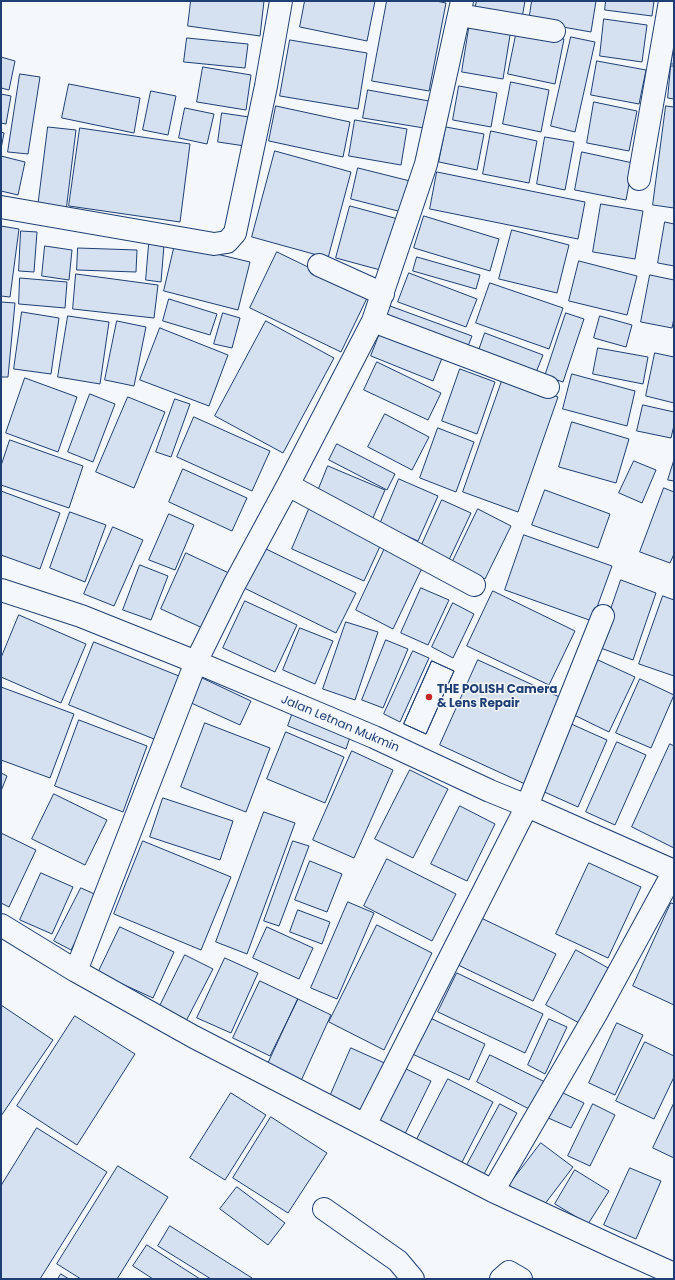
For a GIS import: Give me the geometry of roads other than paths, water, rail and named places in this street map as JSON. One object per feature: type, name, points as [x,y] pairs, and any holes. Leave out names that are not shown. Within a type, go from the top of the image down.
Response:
[{"type":"street","points":[[1,207],[214,244],[227,242],[235,233],[266,86],[281,1]]},
{"type":"street","points":[[639,179],[670,1]]},
{"type":"street","points":[[76,971],[196,662],[234,585],[373,321],[426,164],[461,8],[554,31]]},
{"type":"street","points":[[319,265],[382,294]]},
{"type":"street","points":[[373,321],[548,388]]},
{"type":"street","points":[[288,485],[474,585]]},
{"type":"street","name":"Jalan Letnan Mukmin","points":[[1,590],[81,616],[196,662],[374,737],[490,791],[674,871]]},
{"type":"street","points":[[365,1125],[527,806],[603,616]]},
{"type":"street","points":[[492,1191],[596,1014],[674,871]]},
{"type":"street","points":[[1,925],[76,971],[194,1037],[492,1191],[674,1274]]},
{"type":"street","points":[[324,1209],[398,1261],[413,1279]]},
{"type":"street","points":[[501,1279],[509,1272],[521,1279]]},
{"type":"place","name":"THE POLISH Camera & Lens Repair","points":[[429,697]]}]
